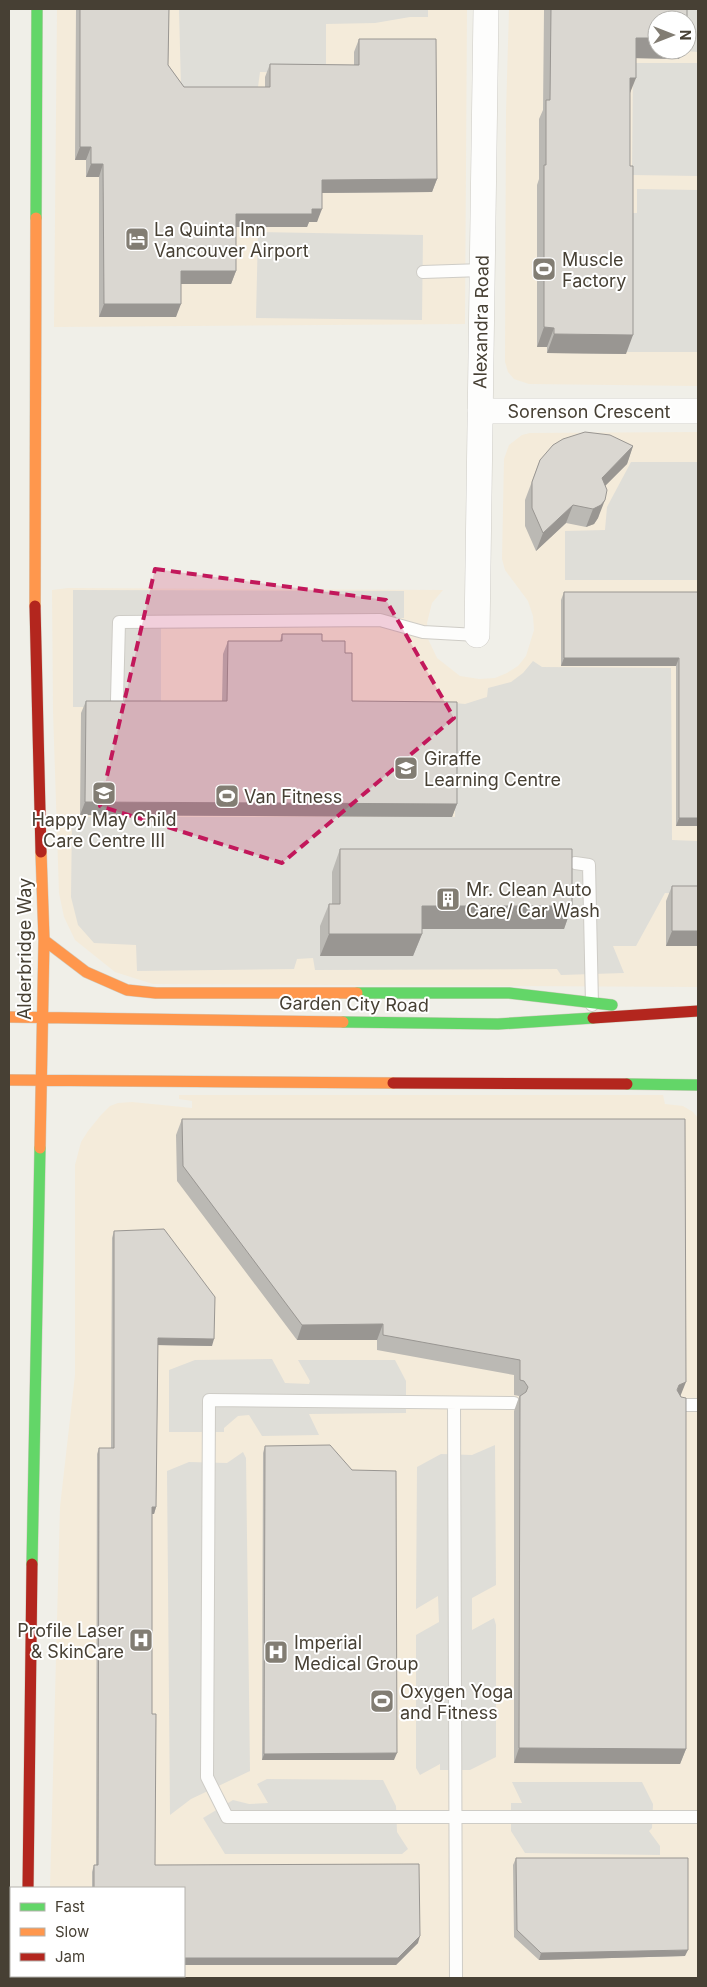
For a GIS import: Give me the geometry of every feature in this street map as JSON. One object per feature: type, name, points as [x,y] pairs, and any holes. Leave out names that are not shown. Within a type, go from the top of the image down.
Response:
[{"type":"main road","name":"Alderbridge Way","points":[[28,1887],[34,1434],[44,940],[35,631],[37,9]]},
{"type":"main road","points":[[44,940],[86,972],[127,990],[156,993],[509,994],[592,1001],[658,1012]]},
{"type":"main road","name":"Garden City Road","points":[[9,1017],[498,1024],[658,1012],[698,1011]]},
{"type":"main road","points":[[9,1080],[698,1085]]},
{"type":"street","name":"Alexandra Road","points":[[477,635],[486,9]]},
{"type":"street","name":"Sorenson Crescent","points":[[480,411],[698,411]]},
{"type":"lane","points":[[423,272],[482,270]]},
{"type":"lane","points":[[117,700],[119,622],[380,620],[423,632],[477,635]]},
{"type":"lane","points":[[575,863],[589,865],[592,1018]]},
{"type":"lane","points":[[514,1403],[209,1400],[207,1777],[217,1800],[227,1817],[698,1817]]},
{"type":"lane","points":[[454,1403],[456,1978]]},
{"type":"lane","points":[[680,1405],[698,1405]]},
{"type":"highlighted area","points":[[155,569],[386,600],[454,718],[282,863],[100,806]]},
{"type":"shaded area","points":[[57,9],[467,9],[465,324],[54,327]]},
{"type":"shaded area","points":[[179,9],[428,9],[428,17],[410,17],[375,23],[326,24],[326,73],[260,72],[258,87],[181,88]]},
{"type":"shaded area","points":[[509,9],[698,9],[698,386],[529,384],[514,379],[508,372],[505,362],[506,112]]},
{"type":"shaded area","points":[[698,9],[698,52],[697,10],[684,10]]},
{"type":"shaded area","points":[[633,63],[698,63],[698,176],[632,175]]},
{"type":"shaded area","points":[[637,189],[698,190],[698,352],[626,352],[626,213],[637,213]]},
{"type":"shaded area","points":[[258,232],[423,235],[422,320],[256,318]]},
{"type":"shaded area","points":[[698,432],[698,987],[153,984],[115,972],[75,940],[64,917],[59,893],[53,711],[52,590],[68,588],[443,590],[432,603],[427,623],[428,639],[437,658],[460,676],[479,679],[495,678],[518,666],[526,656],[534,630],[533,616],[528,601],[505,570],[502,559],[504,459],[509,445],[522,435],[530,433]]},
{"type":"shaded area","points":[[631,462],[698,462],[698,580],[565,580],[565,531],[605,530],[607,507]]},
{"type":"shaded area","points":[[73,590],[404,591],[404,618],[161,618],[161,707],[73,707]]},
{"type":"shaded area","points":[[533,661],[542,667],[671,668],[672,840],[698,841],[698,894],[665,893],[636,946],[613,946],[624,973],[561,975],[557,969],[315,970],[313,958],[297,959],[294,969],[137,971],[136,945],[94,943],[78,925],[71,897],[72,817],[455,817],[455,703],[465,704],[487,697],[488,688],[511,682],[523,673]],"holes":[[[332,872],[413,956],[332,926]]]},
{"type":"shaded area","points":[[179,1095],[663,1095],[665,1104],[683,1106],[693,1112],[698,1118],[698,1978],[50,1978],[185,1977],[185,1887],[50,1887],[60,1507],[75,1375],[75,1165],[81,1142],[110,1106],[118,1103],[132,1102],[192,1108],[192,1101],[179,1099]]},
{"type":"shaded area","points":[[272,1359],[285,1383],[309,1384],[310,1381],[298,1360],[395,1360],[406,1381],[406,1413],[309,1414],[319,1435],[262,1436],[249,1415],[238,1416],[224,1428],[224,1432],[169,1432],[169,1370],[195,1360]]},
{"type":"shaded area","points":[[495,1445],[496,1585],[472,1598],[472,1630],[494,1618],[496,1625],[496,1757],[470,1770],[440,1770],[440,1764],[420,1775],[416,1768],[416,1635],[439,1622],[438,1596],[416,1609],[417,1467],[441,1454],[472,1455]]},
{"type":"shaded area","points":[[243,1452],[246,1458],[250,1771],[191,1799],[170,1815],[167,1471],[189,1462],[227,1463]]},
{"type":"shaded area","points":[[267,1779],[383,1780],[396,1806],[397,1832],[408,1849],[402,1854],[225,1854],[203,1818],[233,1800],[249,1804],[268,1803],[257,1784]]},
{"type":"shaded area","points":[[512,1782],[642,1782],[653,1804],[652,1828],[649,1831],[660,1846],[660,1855],[525,1853],[511,1831],[511,1803],[522,1803]]},
{"type":"building","points":[[80,9],[169,9],[168,65],[184,87],[270,87],[270,64],[359,65],[359,39],[436,39],[437,179],[322,180],[322,209],[312,209],[312,214],[236,214],[236,271],[181,271],[181,304],[104,304],[103,164],[91,164],[91,147],[80,147]]},
{"type":"building","points":[[551,9],[687,9],[647,10],[647,38],[636,38],[636,78],[630,78],[630,166],[633,166],[633,335],[554,334],[554,328],[544,327],[544,165],[546,165],[546,100],[550,100]]},
{"type":"building","points":[[585,432],[610,435],[633,446],[602,478],[607,490],[605,500],[601,505],[593,509],[573,505],[543,533],[532,508],[532,482],[540,460],[553,445],[563,439]]},
{"type":"building","points":[[564,592],[698,592],[698,818],[679,818],[679,658],[564,658]]},
{"type":"building","points":[[282,634],[322,634],[322,641],[345,641],[345,653],[352,653],[352,701],[457,702],[457,804],[85,802],[86,701],[227,701],[228,641],[282,641]]},
{"type":"building","name":"Mr. Clean Auto Care/ Car Wash","points":[[340,849],[572,849],[572,906],[422,906],[422,934],[329,934],[329,904],[340,904]]},
{"type":"building","points":[[672,886],[698,886],[698,931],[672,931]]},
{"type":"building","points":[[182,1119],[685,1119],[686,1382],[679,1385],[677,1390],[681,1397],[686,1398],[686,1749],[519,1748],[520,1396],[526,1392],[528,1387],[524,1381],[520,1380],[520,1360],[383,1335],[383,1324],[302,1325],[183,1166]]},
{"type":"building","points":[[164,1229],[215,1297],[214,1339],[158,1338],[156,1507],[152,1507],[152,1714],[156,1714],[155,1865],[419,1864],[420,1936],[398,1958],[185,1958],[185,1887],[94,1887],[94,1865],[98,1865],[99,1448],[114,1448],[114,1231]]},
{"type":"building","points":[[330,1445],[352,1470],[396,1471],[397,1753],[264,1754],[265,1446]]},
{"type":"building","points":[[516,1858],[688,1858],[688,1950],[541,1953],[517,1930]]},
{"type":"traffic: fast","points":[[36,218],[37,9]]},
{"type":"traffic: fast","points":[[357,993],[509,993],[612,1005]]},
{"type":"traffic: fast","points":[[343,1022],[498,1024],[593,1018]]},
{"type":"traffic: fast","points":[[627,1084],[698,1085]]},
{"type":"traffic: fast","points":[[32,1564],[40,1148]]},
{"type":"traffic: slow","points":[[35,606],[36,218]]},
{"type":"traffic: slow","points":[[40,1148],[44,940],[41,852]]},
{"type":"traffic: slow","points":[[44,940],[86,972],[127,990],[156,993],[357,993]]},
{"type":"traffic: slow","points":[[9,1017],[343,1022]]},
{"type":"traffic: slow","points":[[9,1080],[393,1083]]},
{"type":"traffic: jam","points":[[35,606],[41,852]]},
{"type":"traffic: jam","points":[[593,1018],[698,1011]]},
{"type":"traffic: jam","points":[[393,1083],[627,1084]]},
{"type":"traffic: jam","points":[[28,1887],[32,1564]]},
{"type":"place","name":"La Quinta Inn Vancouver Airport","points":[[137,239]]},
{"type":"place","name":"Muscle Factory","points":[[544,269]]},
{"type":"place","name":"Giraffe Learning Centre","points":[[406,768]]},
{"type":"place","name":"Happy May Child Care Centre III","points":[[104,793]]},
{"type":"place","name":"Van Fitness","points":[[227,796]]},
{"type":"place","name":"Mr. Clean Auto Care/ Car Wash","points":[[448,899]]},
{"type":"place","name":"Profile Laser & SkinCare","points":[[141,1640]]},
{"type":"place","name":"Imperial Medical Group","points":[[276,1652]]},
{"type":"place","name":"Oxygen Yoga and Fitness","points":[[382,1701]]}]
